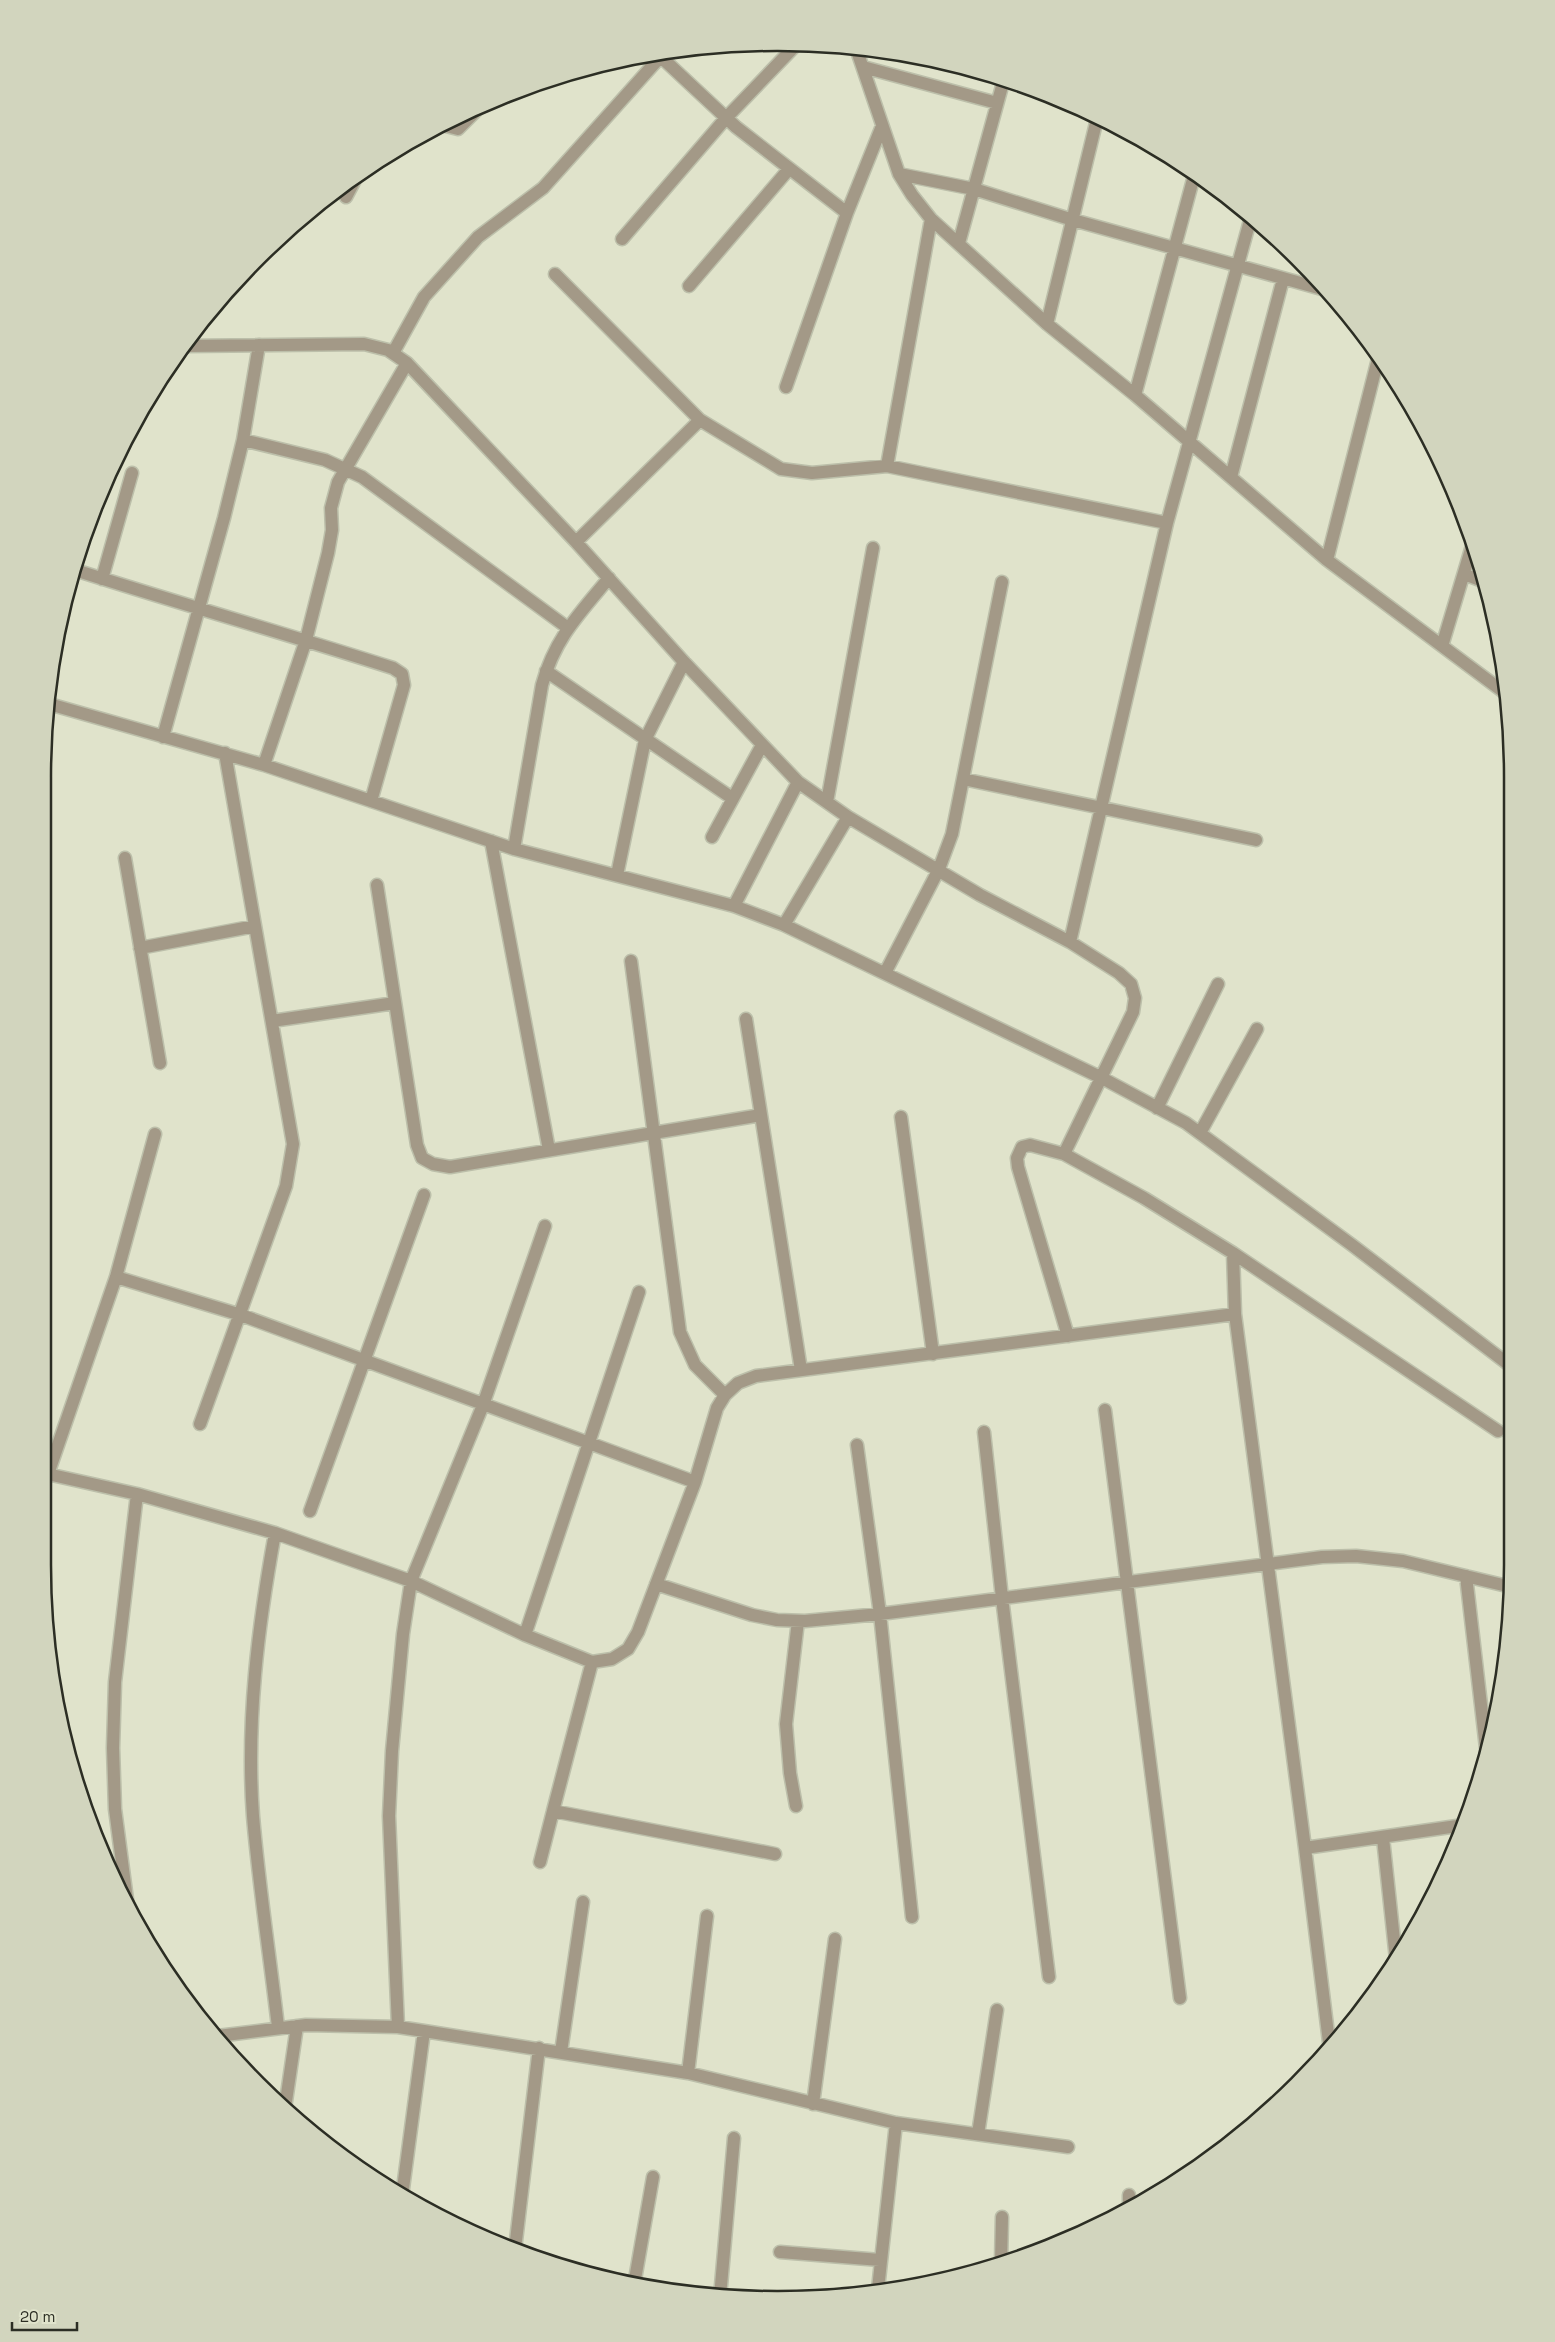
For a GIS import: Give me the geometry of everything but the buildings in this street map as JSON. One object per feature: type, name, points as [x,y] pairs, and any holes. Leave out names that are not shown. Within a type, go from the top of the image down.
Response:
[{"type":"street","points":[[622,238],[726,118],[790,51]]},
{"type":"street","points":[[859,56],[899,174],[912,195],[931,219],[1047,324],[1135,395],[1327,560],[1498,688]]},
{"type":"street","points":[[665,60],[726,118],[847,213]]},
{"type":"street","points":[[393,353],[424,297],[431,289],[478,237],[543,188],[656,62]]},
{"type":"street","points":[[863,68],[998,103]]},
{"type":"street","points":[[959,243],[1002,87]]},
{"type":"street","points":[[453,128],[458,129],[465,122]]},
{"type":"street","points":[[1047,324],[1096,125]]},
{"type":"street","points":[[786,387],[847,213],[882,126]]},
{"type":"street","points":[[689,286],[789,169]]},
{"type":"street","points":[[899,174],[974,189],[1073,220],[1312,287]]},
{"type":"street","points":[[1135,395],[1193,182]]},
{"type":"street","points":[[346,197],[349,191]]},
{"type":"street","points":[[887,466],[931,219]]},
{"type":"street","points":[[1070,942],[1167,523],[1249,225]]},
{"type":"street","points":[[555,274],[700,420],[780,469],[812,473],[887,466],[1167,523]]},
{"type":"street","points":[[1230,477],[1282,279]]},
{"type":"street","points":[[193,346],[364,344],[393,353],[407,363],[576,542],[684,662],[798,782],[848,817],[939,869],[980,895],[1070,942],[1119,973],[1131,984],[1135,998],[1133,1012],[1064,1154]]},
{"type":"street","points":[[164,737],[200,610],[243,440],[259,345]]},
{"type":"street","points":[[264,765],[306,640],[328,553],[332,530],[331,508],[338,482],[407,363]]},
{"type":"street","points":[[1327,560],[1376,367]]},
{"type":"street","points":[[576,542],[700,420]]},
{"type":"street","points":[[243,440],[325,460],[362,477],[568,628]]},
{"type":"street","points":[[102,579],[132,473]]},
{"type":"street","points":[[827,802],[873,548]]},
{"type":"street","points":[[1442,646],[1469,557]]},
{"type":"street","points":[[81,572],[200,610],[306,640],[393,668],[402,674],[404,685],[371,801]]},
{"type":"street","points":[[1464,574],[1475,578]]},
{"type":"street","points":[[514,849],[546,671],[554,649],[568,628],[609,578]]},
{"type":"street","points":[[885,973],[939,869],[952,834],[1002,582]]},
{"type":"street","points":[[617,875],[645,740],[684,662]]},
{"type":"street","points":[[546,671],[732,798]]},
{"type":"street","points":[[55,706],[264,765],[514,849],[734,906],[784,925],[1102,1078],[1200,1133],[1504,1361]]},
{"type":"street","points":[[712,837],[762,746]]},
{"type":"street","points":[[200,1424],[241,1316],[286,1186],[291,1162],[291,1129],[225,754]]},
{"type":"street","points":[[963,779],[1256,840]]},
{"type":"street","points":[[734,906],[798,782]]},
{"type":"street","points":[[784,925],[848,817]]},
{"type":"street","points":[[491,841],[549,1150]]},
{"type":"street","points":[[125,858],[160,1063]]},
{"type":"street","points":[[377,885],[417,1144],[422,1158],[433,1164],[450,1167],[760,1115]]},
{"type":"street","points":[[140,948],[256,926]]},
{"type":"street","points":[[631,961],[680,1332],[695,1365],[725,1395]]},
{"type":"street","points":[[1157,1108],[1218,984]]},
{"type":"street","points":[[272,1021],[395,1002]]},
{"type":"street","points":[[746,1019],[801,1370]]},
{"type":"street","points":[[1200,1133],[1257,1029]]},
{"type":"street","points":[[901,1117],[933,1354]]},
{"type":"street","points":[[51,1460],[116,1277],[155,1134]]},
{"type":"street","points":[[1068,1336],[1018,1168],[1017,1158],[1022,1147],[1030,1145],[1064,1154],[1144,1198],[1233,1253],[1498,1431]]},
{"type":"street","points":[[310,1511],[424,1195]]},
{"type":"street","points":[[398,2028],[389,1816],[392,1751],[403,1634],[412,1581],[483,1405],[545,1226]]},
{"type":"street","points":[[1233,1253],[1235,1314],[1328,2038]]},
{"type":"street","points":[[116,1277],[241,1316],[695,1482]]},
{"type":"street","points":[[525,1635],[639,1292]]},
{"type":"street","points":[[51,1475],[137,1494],[275,1533],[412,1581],[525,1635],[592,1662],[612,1659],[628,1649],[638,1632],[695,1482],[717,1408],[725,1395],[738,1383],[756,1376],[1235,1314]]},
{"type":"street","points":[[1105,1410],[1180,1998]]},
{"type":"street","points":[[984,1432],[1002,1598],[1049,1977]]},
{"type":"street","points":[[857,1445],[880,1614],[912,1917]]},
{"type":"street","points":[[125,1883],[115,1809],[114,1682],[137,1494]]},
{"type":"street","points":[[275,1533],[261,1608],[252,1753],[253,1816],[278,2027]]},
{"type":"street","points":[[656,1584],[752,1615],[777,1620],[798,1621],[880,1614],[1322,1557],[1356,1556],[1403,1561],[1503,1585]]},
{"type":"street","points":[[1466,1576],[1484,1731]]},
{"type":"street","points":[[796,1806],[790,1773],[786,1724],[798,1621]]},
{"type":"street","points":[[540,1862],[592,1662]]},
{"type":"street","points":[[553,1811],[775,1854]]},
{"type":"street","points":[[1305,1848],[1454,1827]]},
{"type":"street","points":[[1383,1838],[1395,1946]]},
{"type":"street","points":[[561,2052],[583,1902]]},
{"type":"street","points":[[688,2073],[707,1916]]},
{"type":"street","points":[[813,2104],[835,1939]]},
{"type":"street","points":[[978,2134],[997,2010]]},
{"type":"street","points":[[286,2099],[297,2026]]},
{"type":"street","points":[[224,2035],[297,2026],[424,2030],[688,2073],[896,2123],[1068,2147]]},
{"type":"street","points":[[403,2186],[424,2030]]},
{"type":"street","points":[[516,2241],[539,2048]]},
{"type":"street","points":[[878,2284],[896,2123]]},
{"type":"street","points":[[721,2288],[734,2138]]},
{"type":"street","points":[[635,2277],[653,2177]]},
{"type":"street","points":[[1129,2195],[1129,2200]]},
{"type":"street","points":[[1001,2255],[1002,2217]]},
{"type":"street","points":[[780,2252],[880,2260]]}]
